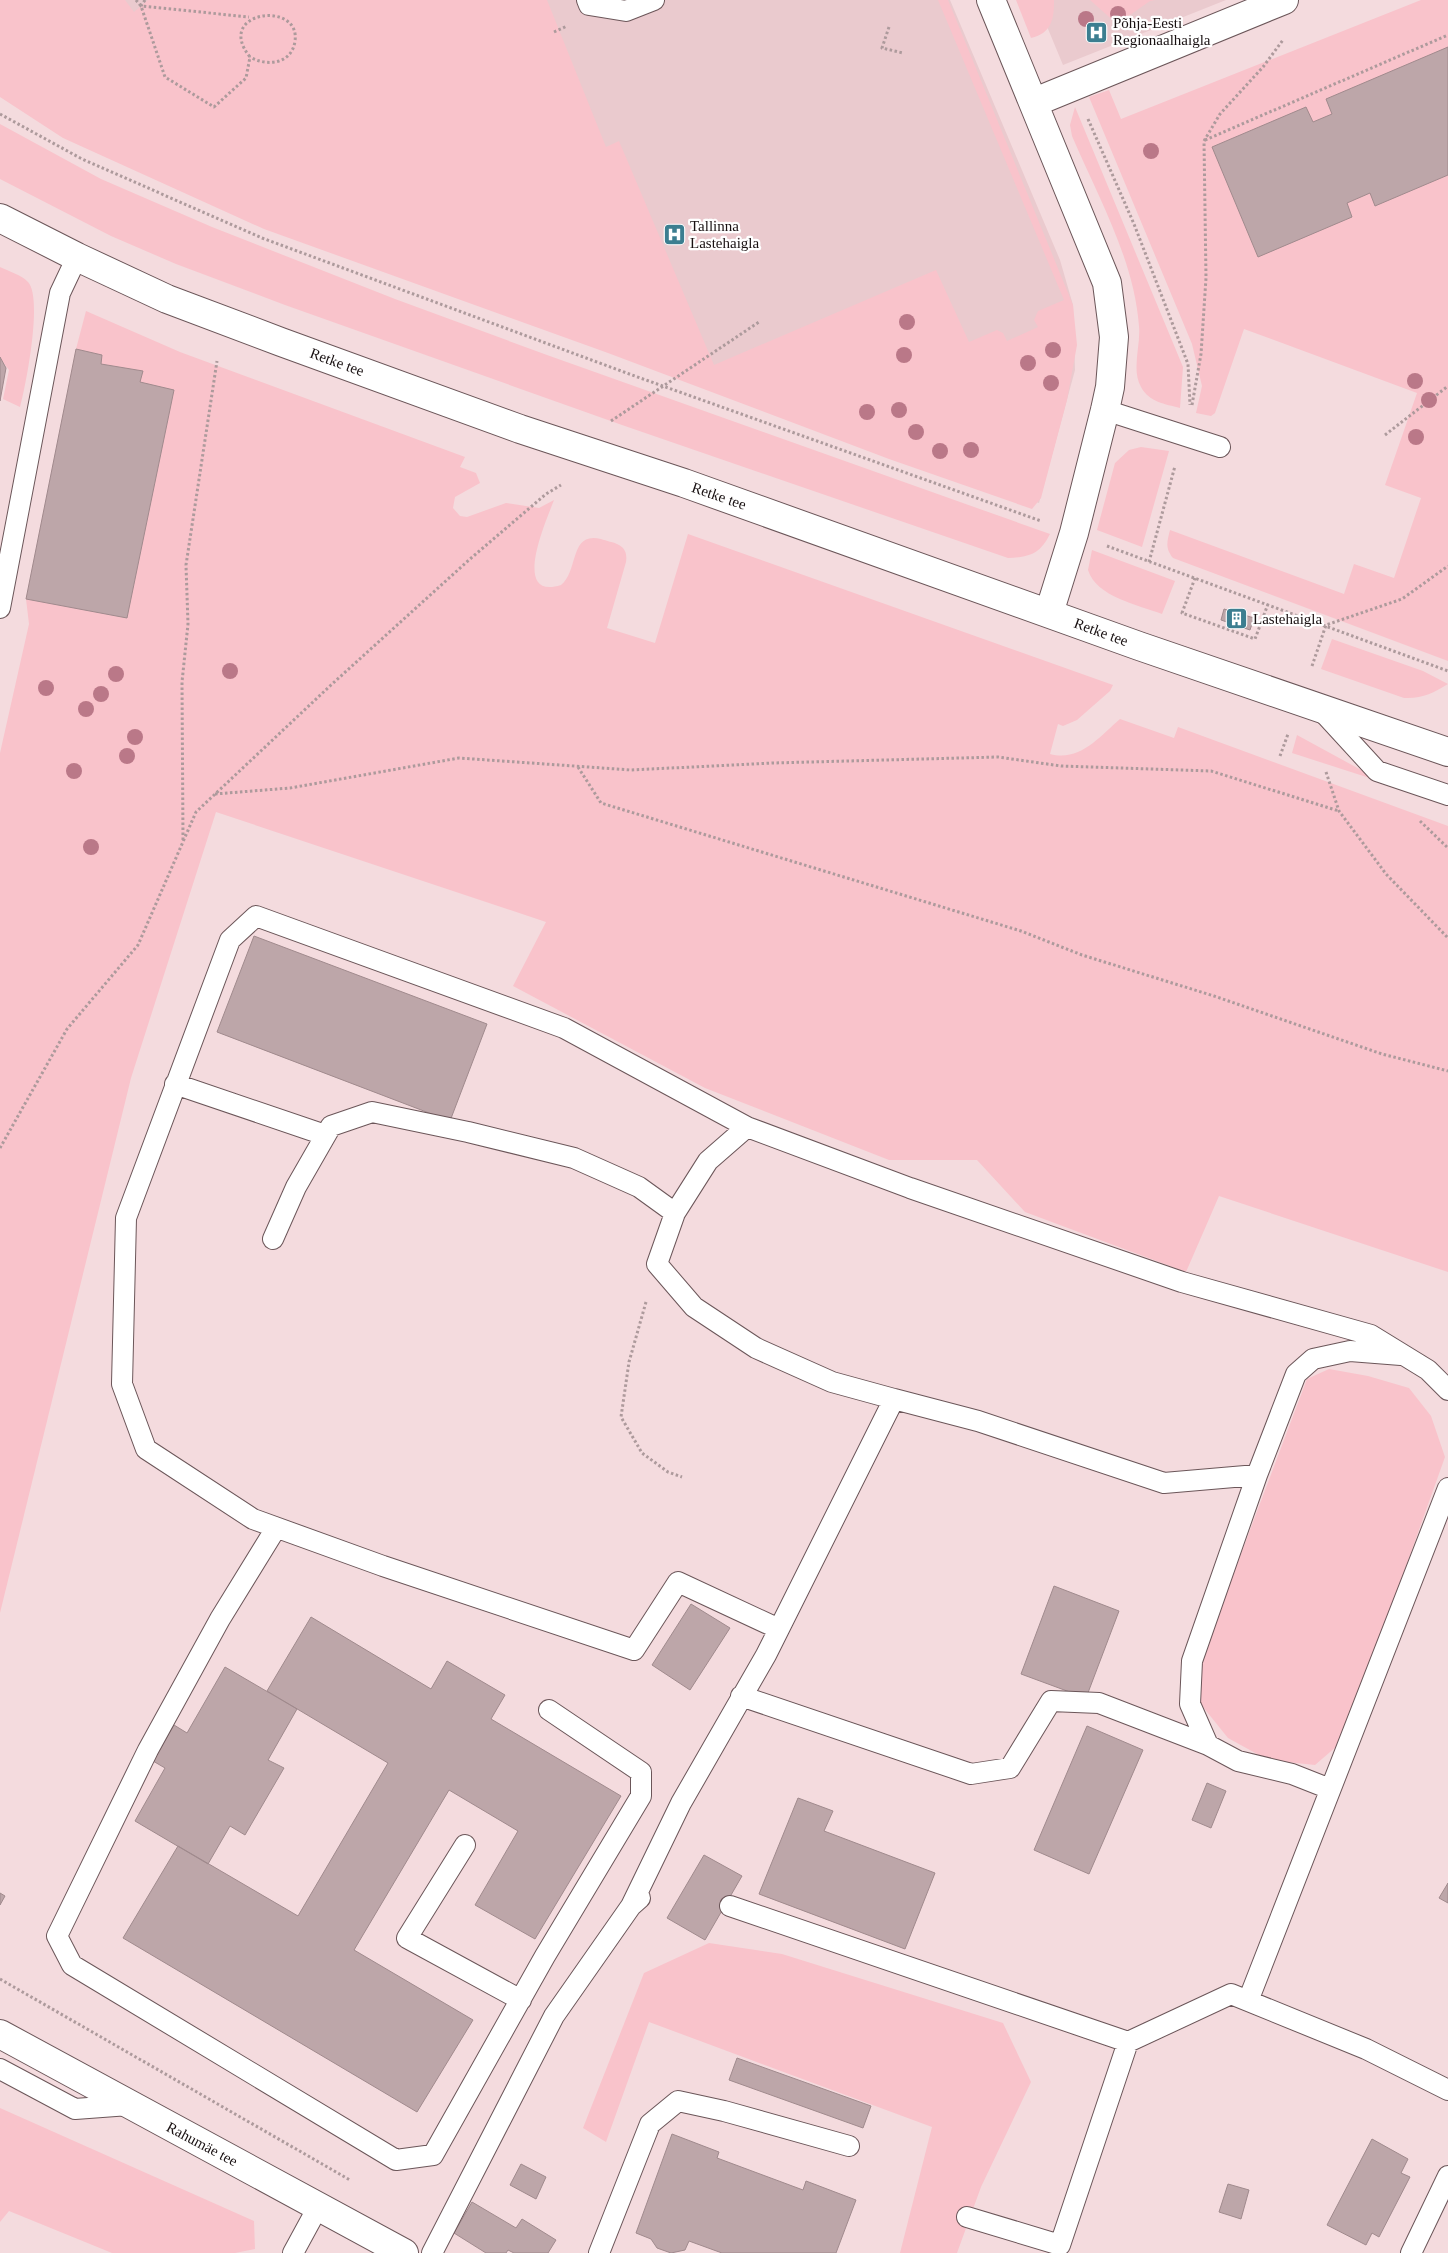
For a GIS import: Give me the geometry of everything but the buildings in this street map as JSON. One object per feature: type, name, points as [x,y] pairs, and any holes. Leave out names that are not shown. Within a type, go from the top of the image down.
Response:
[{"type":"street","points":[[991,0],[1035,102],[1107,283],[1114,337],[1110,387],[1105,410],[1072,541],[1050,613]]},
{"type":"street","points":[[1035,102],[1284,0]]},
{"type":"street","name":"Retke tee","points":[[0,218],[167,299],[520,429],[1448,752]]},
{"type":"street","name":"Rahumäe tee","points":[[0,2034],[404,2253]]},
{"type":"lane","points":[[587,0],[589,5],[626,11],[654,0]]},
{"type":"lane","points":[[0,608],[60,293],[77,257]]},
{"type":"lane","points":[[1105,410],[1220,447]]},
{"type":"lane","points":[[1320,708],[1377,771],[1448,796]]},
{"type":"lane","points":[[780,1629],[678,1582],[634,1650],[382,1566],[253,1520],[146,1450],[122,1384],[126,1218],[174,1084],[230,940],[256,916],[564,1028],[746,1127],[910,1188],[1182,1282],[1371,1335],[1428,1370],[1448,1390]]},
{"type":"lane","points":[[174,1084],[325,1136]]},
{"type":"lane","points":[[273,1239],[296,1186],[331,1126],[372,1112],[468,1132],[574,1158],[639,1187],[675,1213]]},
{"type":"lane","points":[[746,1127],[708,1161],[675,1213],[657,1264],[694,1307],[756,1348],[832,1382],[978,1421],[1164,1483],[1257,1474]]},
{"type":"lane","points":[[1208,1745],[1190,1704],[1192,1661],[1257,1474],[1296,1374],[1313,1359],[1350,1352],[1403,1355]]},
{"type":"lane","points":[[432,2253],[554,2016],[631,1906],[681,1803],[780,1629],[894,1399]]},
{"type":"lane","points":[[1248,2002],[1448,1488]]},
{"type":"lane","points":[[276,1528],[220,1619],[148,1750],[57,1936],[72,1966],[396,2160],[433,2156],[521,2000],[642,1796],[641,1772],[548,1710]]},
{"type":"lane","points":[[741,1696],[971,1774],[1010,1768],[1051,1701],[1099,1703],[1208,1745],[1238,1762],[1292,1774],[1330,1789]]},
{"type":"lane","points":[[465,1845],[407,1938],[521,2000]]},
{"type":"lane","points":[[631,1906],[654,1885]]},
{"type":"lane","points":[[730,1906],[1128,2042],[1231,1994],[1366,2049],[1448,2090]]},
{"type":"lane","points":[[967,2217],[1060,2244],[1128,2042]]},
{"type":"lane","points":[[0,2069],[75,2109],[129,2105]]},
{"type":"lane","points":[[600,2253],[650,2124],[678,2101],[724,2111],[849,2146]]},
{"type":"lane","points":[[1411,2253],[1448,2176]]},
{"type":"lane","points":[[293,2253],[318,2206]]},
{"type":"path","points":[[136,0],[141,6],[165,77],[214,107],[246,78],[250,57]]},
{"type":"path","points":[[141,6],[144,0]]},
{"type":"path","points":[[141,6],[250,17],[266,10]]},
{"type":"path","points":[[250,17],[242,32],[241,41],[250,57],[266,64],[284,59],[290,52],[295,36],[293,27],[283,14],[275,10]]},
{"type":"path","points":[[554,32],[570,24]]},
{"type":"path","points":[[889,27],[882,48],[903,54]]},
{"type":"path","points":[[1086,114],[1134,224],[1188,364],[1190,411],[1201,354],[1206,278],[1204,141],[1220,114],[1263,67],[1287,34]]},
{"type":"path","points":[[1204,141],[1448,35]]},
{"type":"path","points":[[0,114],[82,159],[262,238],[664,386],[1048,523]]},
{"type":"path","points":[[573,446],[759,322]]},
{"type":"path","points":[[183,842],[182,682],[188,624],[186,565],[217,361]]},
{"type":"path","points":[[1385,436],[1448,386]]},
{"type":"path","points":[[1149,562],[1176,463]]},
{"type":"path","points":[[0,1148],[67,1029],[138,946],[196,812],[330,685],[546,494],[561,485]]},
{"type":"path","points":[[1104,544],[1448,671]]},
{"type":"path","points":[[1326,625],[1402,599],[1448,566]]},
{"type":"path","points":[[1195,578],[1182,613],[1232,631],[1255,639],[1268,604]]},
{"type":"path","points":[[1312,666],[1326,625]]},
{"type":"path","points":[[1280,756],[1288,733]]},
{"type":"path","points":[[215,794],[290,788],[459,758],[631,770],[773,763],[998,757],[1061,766],[1211,771],[1339,811]]},
{"type":"path","points":[[578,767],[601,803],[1021,931],[1082,955],[1214,996],[1382,1054],[1448,1071]]},
{"type":"path","points":[[1326,772],[1339,811],[1386,874],[1448,938]]},
{"type":"path","points":[[657,1264],[629,1362],[621,1417],[642,1453],[668,1472],[682,1478]]},
{"type":"path","points":[[0,1979],[352,2181]]},
{"type":"shaded area","name":"Tallinna Lastehaigla","points":[[0,0],[950,0],[1060,260],[1073,305],[1075,370],[1039,503],[228,209]]},
{"type":"shaded area","name":"Tallinna Lastehaigla","points":[[0,0],[125,0],[134,12],[148,0],[547,0],[606,147],[619,141],[714,365],[936,270],[969,342],[997,330],[1003,333],[1007,341],[1038,327],[1034,320],[1038,311],[1064,300],[938,0],[948,0],[1073,305],[1077,345],[1067,400],[1041,498],[1032,509],[889,459],[608,353],[264,229],[63,138],[0,97]]},
{"type":"shaded area","points":[[1016,0],[1054,0],[1052,19],[1048,29],[1038,36],[1031,38]]},
{"type":"shaded area","name":"Põhja-Eesti Regionaalhaigla","points":[[1036,0],[1226,0],[1063,65]]},
{"type":"shaded area","points":[[1090,0],[1155,0],[1150,1],[1117,24]]},
{"type":"shaded area","points":[[1421,0],[1448,0],[1448,661],[1173,558],[1170,554],[1167,545],[1170,530],[1344,594],[1354,564],[1394,578],[1421,498],[1385,485],[1417,393],[1244,329],[1215,413],[1211,416],[1196,413],[1202,386],[1192,344],[1089,97],[1109,90],[1121,119]]},
{"type":"shaded area","points":[[1075,107],[1183,367],[1180,408],[1163,404],[1148,396],[1138,380],[1136,365],[1139,326],[1136,301],[1130,277],[1113,229],[1072,136],[1070,125]]},
{"type":"shaded area","points":[[0,124],[101,179],[212,227],[395,299],[1050,534],[1042,546],[1034,553],[1022,557],[1008,558],[622,425],[285,305],[176,264],[111,236],[0,179]]},
{"type":"shaded area","points":[[0,267],[19,275],[28,282],[32,291],[34,305],[32,342],[20,407],[3,399],[9,370],[0,358]]},
{"type":"shaded area","points":[[86,311],[180,352],[465,457],[460,467],[476,473],[480,483],[455,497],[453,508],[460,516],[467,517],[506,503],[539,508],[554,500],[536,556],[535,570],[537,581],[546,587],[561,585],[567,579],[579,546],[584,541],[591,538],[601,539],[619,545],[626,552],[626,562],[607,628],[655,643],[688,534],[1113,685],[1110,691],[1077,720],[1063,726],[1058,724],[1050,754],[1061,756],[1080,751],[1097,740],[1120,719],[1174,738],[1178,727],[1448,826],[1448,1272],[1219,1196],[1186,1272],[1025,1212],[977,1160],[889,1160],[705,1088],[513,986],[546,922],[216,812],[131,1078],[0,1613],[0,753],[29,624],[26,599],[76,349]]},
{"type":"shaded area","points":[[1141,447],[1169,451],[1142,547],[1097,530],[1115,463],[1129,450]]},
{"type":"shaded area","points":[[1092,550],[1175,581],[1162,614],[1119,599],[1100,587],[1088,570]]},
{"type":"shaded area","points":[[1332,639],[1423,671],[1448,684],[1427,695],[1416,698],[1404,698],[1321,669]]},
{"type":"shaded area","points":[[1297,735],[1385,783],[1292,753]]},
{"type":"shaded area","points":[[1329,1369],[1368,1376],[1409,1388],[1431,1416],[1445,1457],[1344,1740],[1315,1765],[1268,1760],[1228,1738],[1199,1702],[1201,1660],[1307,1379]]},
{"type":"shaded area","points":[[709,1943],[782,1954],[1003,2023],[1031,2082],[981,2187],[957,2253],[900,2253],[932,2127],[649,2022],[606,2142],[583,2128],[644,1973]]},
{"type":"shaded area","points":[[0,2108],[254,2221],[255,2249],[235,2253],[112,2253],[9,2211],[0,2222]]},
{"type":"place","name":"Põhja-Eesti Regionaalhaigla","points":[[1097,32]]},
{"type":"place","name":"Tallinna Lastehaigla","points":[[674,235]]},
{"type":"place","name":"Lastehaigla","points":[[1237,619]]}]
